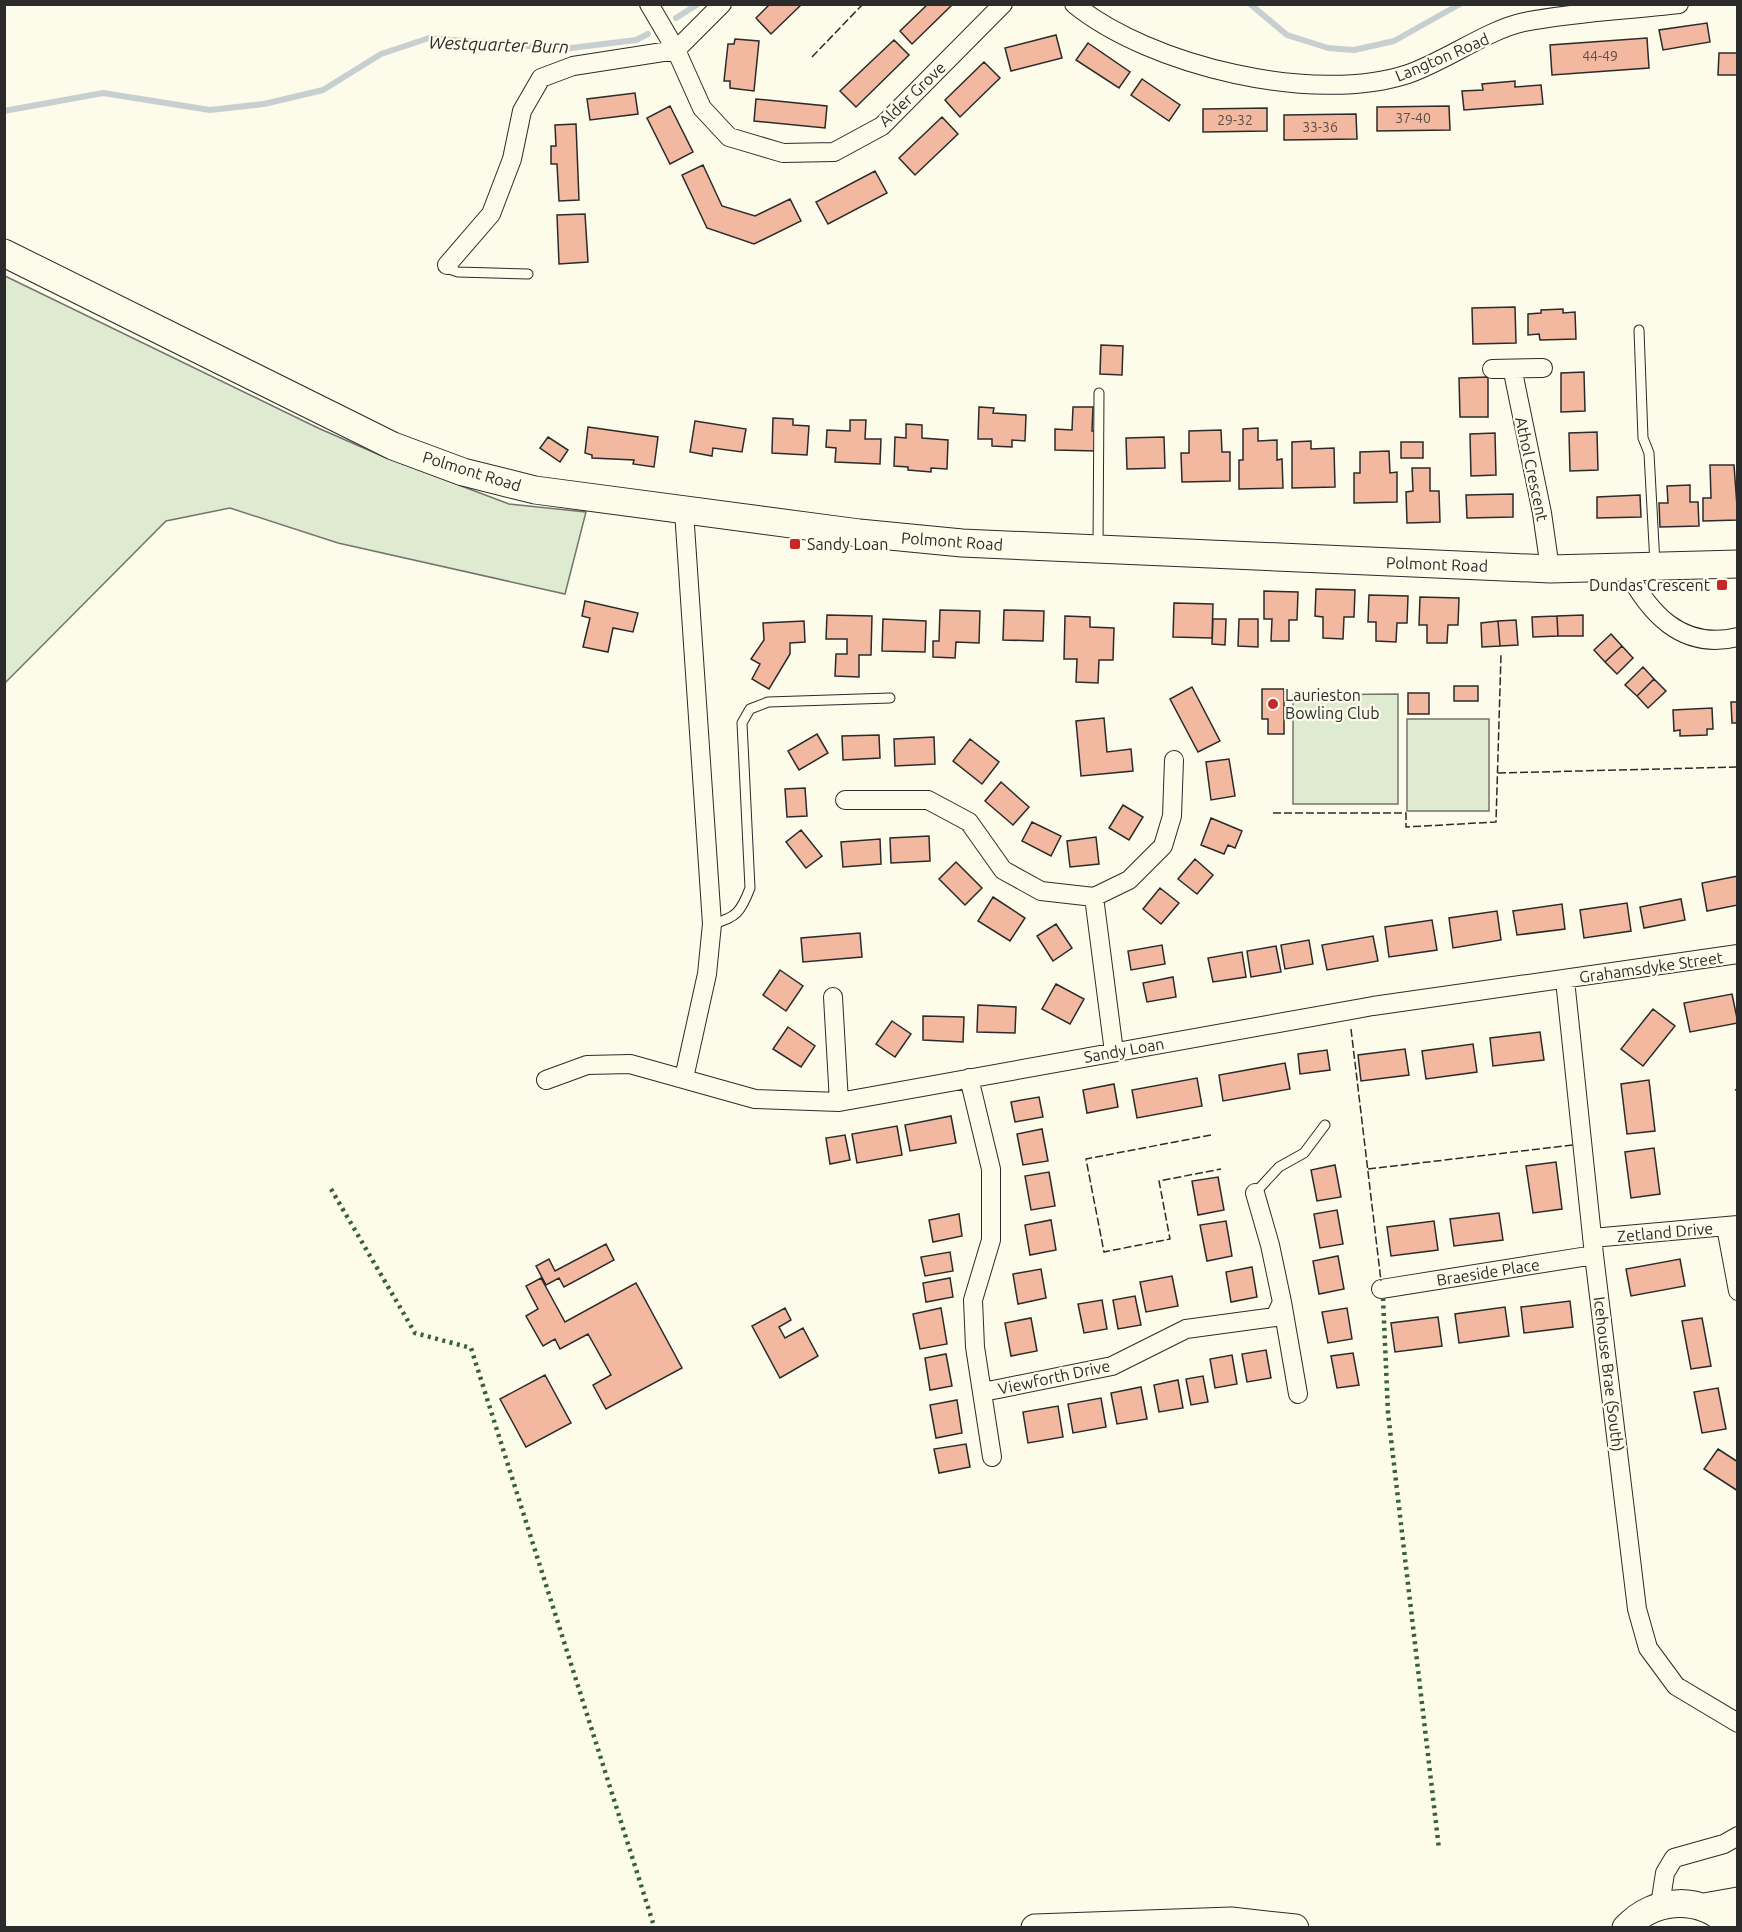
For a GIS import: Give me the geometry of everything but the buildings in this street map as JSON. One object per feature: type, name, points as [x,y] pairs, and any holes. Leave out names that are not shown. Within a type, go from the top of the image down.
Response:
[{"type":"main road","name":"Polmont Road","points":[[4,253],[393,446],[463,472],[535,490],[684,511],[905,537],[1098,549],[1550,569],[1737,564]]},
{"type":"main road","points":[[1704,1907],[1737,1900]]},
{"type":"main road","points":[[1626,1927],[1642,1913],[1660,1905],[1682,1903],[1704,1907],[1723,1917],[1732,1928]]},
{"type":"main road","points":[[1035,1928],[1231,1921],[1295,1928]]},
{"type":"street","name":"Alder Grove","points":[[649,4],[676,50],[702,108],[729,137],[783,153],[834,152],[882,126],[1003,4]]},
{"type":"street","points":[[447,265],[491,214],[513,159],[522,111],[541,78],[573,66],[676,50],[722,4]]},
{"type":"street","name":"Langton Road","points":[[1074,4],[1146,46],[1203,67],[1269,80],[1315,85],[1374,84],[1410,74],[1523,22],[1593,9],[1679,4]]},
{"type":"street","points":[[1492,369],[1543,368]]},
{"type":"street","name":"Athol Crescent","points":[[1515,369],[1514,377],[1542,513],[1550,569]]},
{"type":"street","points":[[684,511],[712,924],[707,974],[684,1078]]},
{"type":"street","points":[[1625,567],[1650,608],[1668,624],[1689,636],[1705,640],[1722,641],[1737,637]]},
{"type":"street","points":[[845,800],[928,800],[969,822],[1003,870],[1041,891],[1094,897],[1129,880],[1162,846],[1172,816],[1174,760]]},
{"type":"street","points":[[1094,897],[1114,1052]]},
{"type":"street","name":"Grahamsdyke Street","points":[[1565,980],[1737,954]]},
{"type":"street","name":"Sandy Loan","points":[[546,1080],[587,1065],[630,1064],[755,1100],[839,1102],[1373,1006],[1565,980]]},
{"type":"street","name":"Icehouse Brae (South)","points":[[1565,980],[1593,1246],[1637,1609],[1648,1648],[1676,1686],[1737,1724]]},
{"type":"street","points":[[833,997],[839,1102]]},
{"type":"street","points":[[969,1078],[991,1169],[992,1240],[973,1300],[975,1347],[992,1457]]},
{"type":"street","points":[[1255,1193],[1282,1302],[1298,1394]]},
{"type":"street","points":[[1732,1226],[1737,1291]]},
{"type":"street","name":"Zetland Drive","points":[[1593,1246],[1732,1226]]},
{"type":"street","name":"Braeside Place","points":[[1382,1289],[1593,1246]]},
{"type":"street","name":"Viewforth Drive","points":[[983,1392],[1112,1366],[1186,1329],[1275,1317],[1282,1302]]},
{"type":"street","points":[[1660,1905],[1665,1873],[1674,1858],[1724,1844],[1737,1836]]},
{"type":"lane","points":[[447,265],[449,269],[458,272],[528,274]]},
{"type":"lane","points":[[1639,330],[1643,438],[1649,453],[1655,566]]},
{"type":"lane","points":[[1098,549],[1099,393]]},
{"type":"lane","points":[[712,924],[731,919],[744,904],[750,888],[742,723],[750,709],[768,702],[890,698]]},
{"type":"lane","points":[[1255,1193],[1279,1167],[1304,1153],[1325,1125]]},
{"type":"green space","points":[[5,276],[318,428],[382,456],[509,504],[586,512],[565,594],[338,543],[230,508],[166,521],[5,683]]},
{"type":"green space","points":[[1398,694],[1398,804],[1293,804],[1293,695]]},
{"type":"green space","points":[[1407,719],[1489,719],[1489,811],[1407,811]]},
{"type":"waterway","name":"Westquarter Burn","points":[[676,18],[698,4]]},
{"type":"waterway","name":"Westquarter Burn","points":[[1250,4],[1287,35],[1328,48],[1354,50],[1394,41],[1460,4]]},
{"type":"waterway","name":"Westquarter Burn","points":[[4,111],[103,93],[210,110],[264,104],[323,90],[381,54],[429,38],[563,49],[636,40],[648,34]]},
{"type":"hedge","points":[[331,1189],[415,1333],[471,1348],[653,1923]]},
{"type":"hedge","points":[[1383,1298],[1388,1413],[1439,1849]]},
{"type":"fence","points":[[812,57],[863,4]]},
{"type":"fence","points":[[1273,813],[1406,813],[1406,827],[1496,822],[1501,655]]},
{"type":"fence","points":[[1498,773],[1738,767]]},
{"type":"fence","points":[[1351,1029],[1381,1281]]},
{"type":"fence","points":[[1211,1135],[1086,1159],[1104,1252],[1170,1239],[1159,1181],[1221,1169]]},
{"type":"fence","points":[[1368,1169],[1573,1145]]},
{"type":"place","name":"Sandy Loan","points":[[795,544]]},
{"type":"place","name":"Dundas Crescent","points":[[1722,585]]},
{"type":"place","name":"Laurieston Bowling Club","points":[[1273,704]]}]
